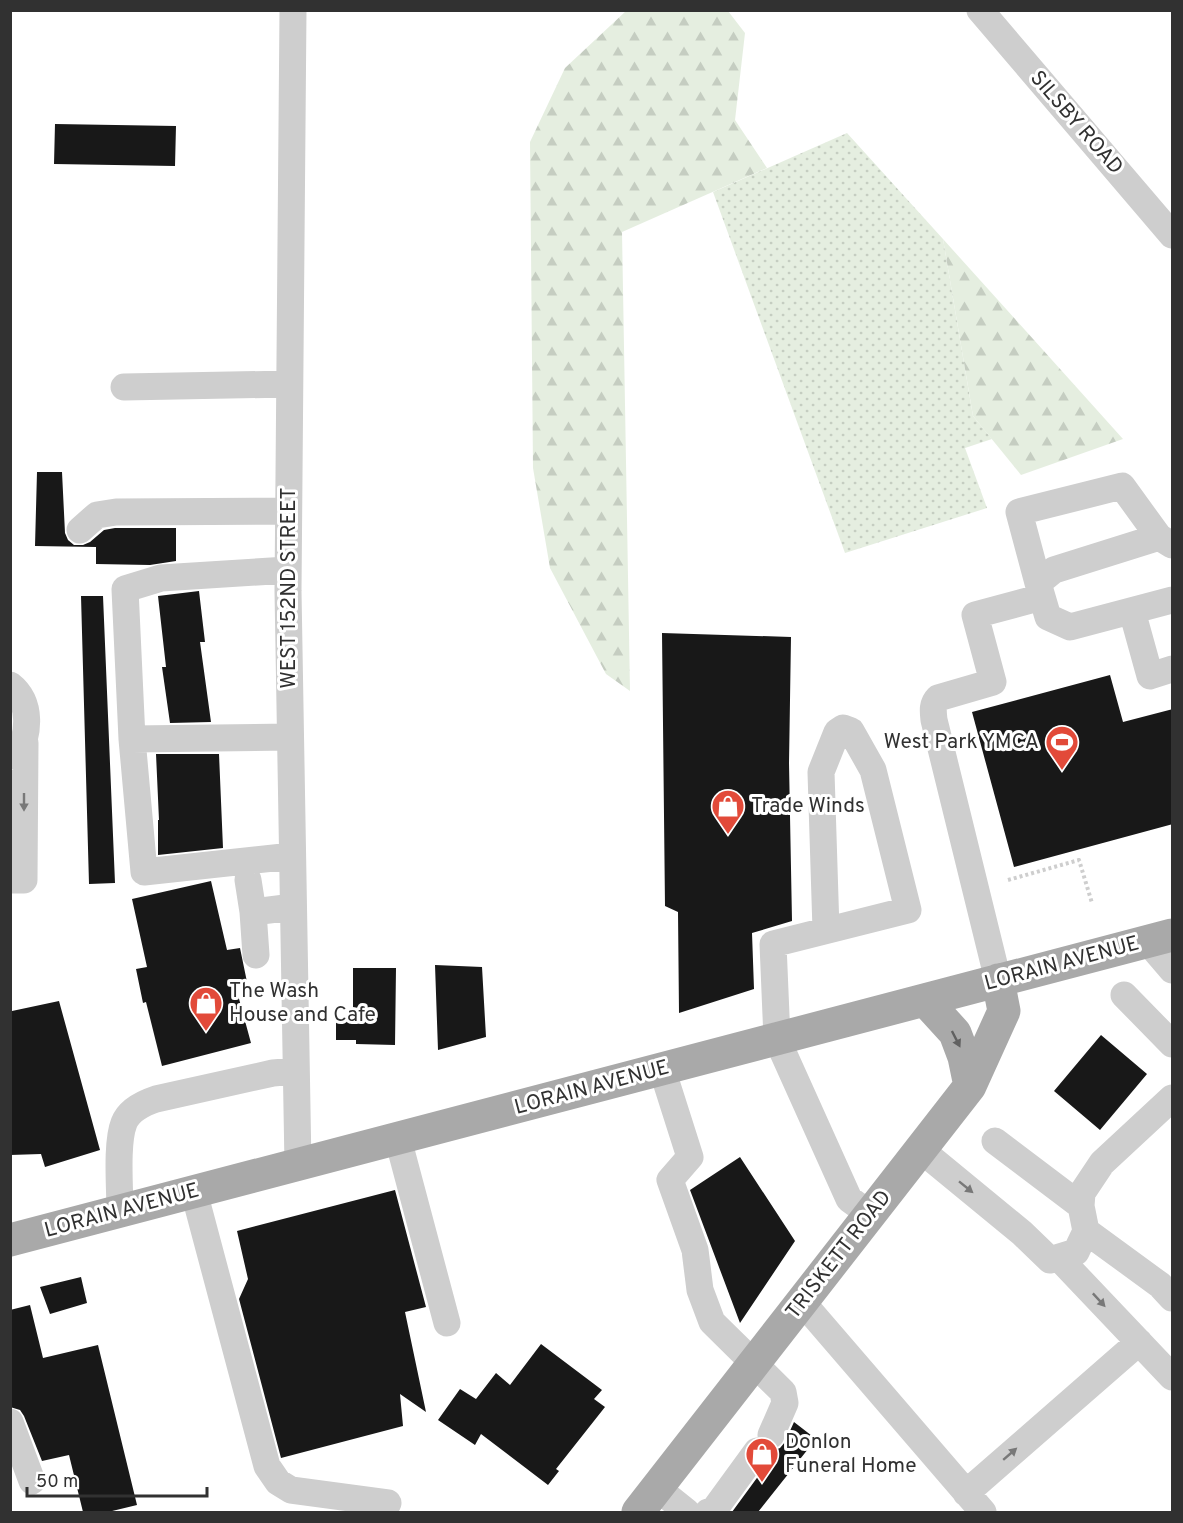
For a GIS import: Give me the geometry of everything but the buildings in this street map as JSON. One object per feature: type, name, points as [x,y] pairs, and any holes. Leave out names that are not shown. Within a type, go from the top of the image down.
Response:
[{"type":"main road","name":"LORAIN AVENUE","points":[[10,1240],[1160,938]]},
{"type":"main road","name":"TRISKETT ROAD","points":[[647,1500],[803,1303],[970,1086],[1004,1011],[998,980]]},
{"type":"main road","points":[[925,1000],[955,1034],[964,1057],[970,1086]]},
{"type":"street","name":"WEST 152ND STREET","points":[[293,10],[288,570],[298,1166]]},
{"type":"street","name":"SILSBY ROAD","points":[[980,10],[1173,235]]},
{"type":"street","points":[[124,387],[290,384]]},
{"type":"street","points":[[998,980],[934,720],[934,702],[938,698],[993,682],[975,615],[1040,590],[1054,570],[1166,541],[1122,486],[1018,512],[1040,590],[1048,617],[1070,627],[1173,600]]},
{"type":"street","points":[[80,530],[97,515],[116,512],[288,512]]},
{"type":"street","points":[[288,570],[161,578],[126,589],[132,739],[144,872],[292,856]]},
{"type":"street","points":[[1132,611],[1150,676],[1173,669]]},
{"type":"street","points":[[10,685],[19,692],[28,719],[18,754],[24,880],[10,880]]},
{"type":"street","points":[[826,930],[821,772],[837,732],[843,728],[851,731],[873,770],[908,910],[772,944],[777,1039],[849,1199],[871,1215]]},
{"type":"street","points":[[132,739],[290,737]]},
{"type":"street","points":[[248,880],[256,955]]},
{"type":"street","points":[[253,912],[293,907]]},
{"type":"street","points":[[1160,938],[1173,970]]},
{"type":"street","points":[[1124,995],[1173,1044]]},
{"type":"street","points":[[662,1069],[690,1157],[670,1180],[695,1250],[699,1290],[712,1322],[783,1392],[785,1403],[764,1443],[714,1510],[708,1512]]},
{"type":"street","points":[[120,1212],[121,1141],[124,1122],[133,1110],[156,1099],[273,1072],[296,1071]]},
{"type":"street","points":[[921,1150],[1022,1233],[1050,1260],[1076,1252],[1086,1232],[1081,1206],[1082,1193],[1102,1163],[1173,1098]]},
{"type":"street","points":[[398,1139],[447,1323]]},
{"type":"street","points":[[995,1141],[1081,1206]]},
{"type":"street","points":[[194,1192],[267,1466],[278,1482],[291,1490],[388,1503]]},
{"type":"street","points":[[1086,1232],[1160,1285],[1173,1298]]},
{"type":"street","points":[[1059,1258],[1173,1377]]},
{"type":"street","points":[[803,1303],[974,1503],[1139,1342]]},
{"type":"street","points":[[10,1422],[32,1481]]},
{"type":"street","points":[[647,1500],[687,1512]]},
{"type":"path","points":[[1008,880],[1079,860],[1092,903]]},
{"type":"green space","points":[[626,11],[728,11],[745,33],[735,120],[767,168],[622,232],[630,691],[606,674],[550,568],[533,468],[530,142],[565,68]]},
{"type":"green space","points":[[847,133],[943,239],[973,416],[992,439],[965,448],[987,508],[845,553],[713,192]]},
{"type":"green space","points":[[943,239],[1123,439],[1021,475],[973,416]]},
{"type":"place","name":"West Park YMCA","points":[[1062,771]]},
{"type":"place","name":"Trade Winds","points":[[728,835]]},
{"type":"place","name":"The Wash House and Cafe","points":[[206,1032]]},
{"type":"place","name":"Donlon Funeral Home","points":[[762,1483]]}]
